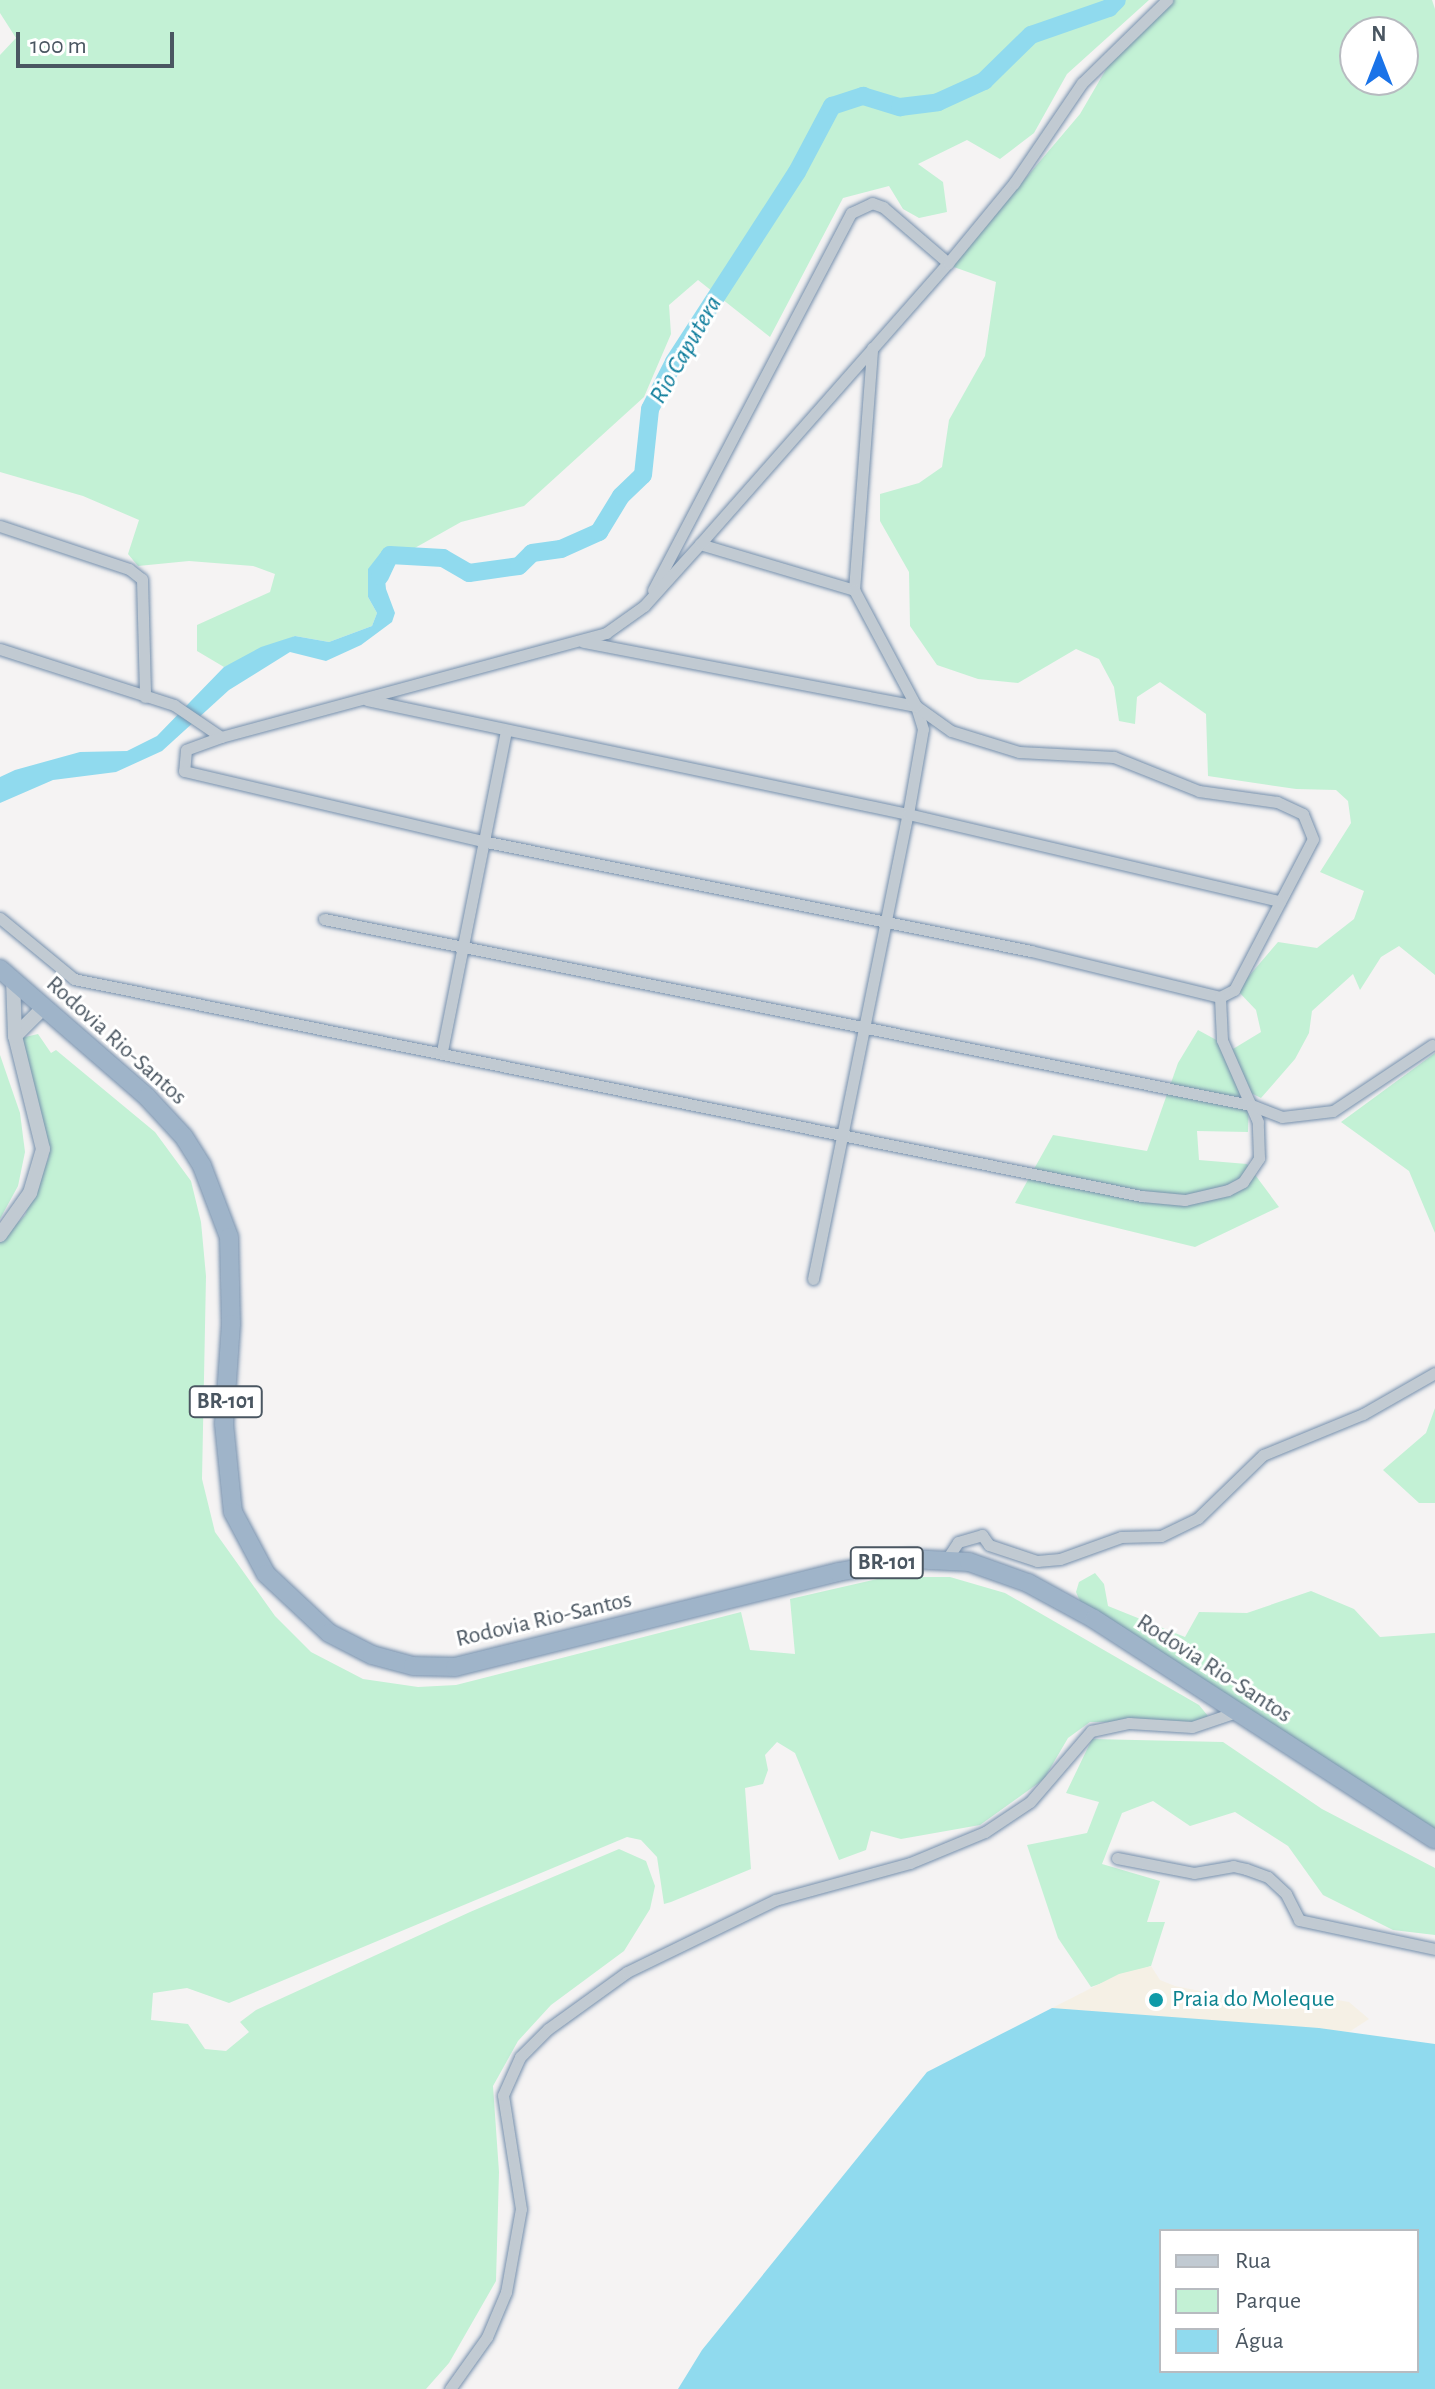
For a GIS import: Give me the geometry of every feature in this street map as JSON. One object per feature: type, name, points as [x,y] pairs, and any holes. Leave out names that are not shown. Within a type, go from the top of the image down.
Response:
[{"type":"highway","name":"Rodovia Rio-Santos","points":[[7,974],[147,1097],[184,1137],[202,1166],[229,1237],[231,1324],[224,1424],[233,1512],[266,1574],[329,1633],[372,1655],[413,1666],[455,1667],[838,1572],[910,1559],[947,1559],[1028,1583],[1435,1840]]},
{"type":"street","points":[[579,641],[916,706],[951,731],[983,743],[1019,752],[1114,757],[1199,791],[1296,807],[1313,839],[1234,990],[1220,997],[885,921],[482,841],[184,771],[186,750],[221,737],[606,633],[644,606],[948,263],[1014,183],[1082,83],[1167,0]]},
{"type":"street","points":[[644,606],[851,213],[872,203],[883,207],[948,263]]},
{"type":"street","points":[[813,1279],[923,729],[916,706],[854,590],[872,347]]},
{"type":"street","points":[[0,526],[129,569],[142,579],[145,697]]},
{"type":"street","points":[[700,544],[854,590]]},
{"type":"street","points":[[0,649],[174,705],[221,737]]},
{"type":"street","points":[[362,699],[506,732],[908,814],[1280,901]]},
{"type":"street","points":[[442,1051],[506,732]]},
{"type":"street","points":[[0,918],[74,979],[442,1051],[1142,1196],[1185,1200],[1228,1190],[1253,1171],[1262,1139],[1251,1105],[1222,1040],[1220,997]]},
{"type":"street","points":[[324,919],[1251,1105],[1282,1117],[1333,1111],[1432,1045]]},
{"type":"street","points":[[0,1235],[30,1193],[43,1149],[15,1036],[7,974]]},
{"type":"street","points":[[15,1036],[43,1008]]},
{"type":"street","points":[[947,1559],[958,1542],[982,1535],[989,1545],[1029,1558],[1060,1559],[1121,1537],[1161,1536],[1184,1526],[1263,1455],[1363,1414],[1435,1373]]},
{"type":"street","points":[[1028,1583],[1029,1558]]},
{"type":"street","points":[[450,2389],[498,2312],[521,2209],[504,2114],[507,2079],[520,2057],[558,2021],[627,1972],[775,1900],[910,1863],[985,1832],[1030,1802],[1091,1731],[1129,1723],[1192,1727],[1236,1712]]},
{"type":"street","points":[[1117,1858],[1194,1873],[1233,1866],[1246,1869],[1268,1877],[1286,1894],[1299,1920],[1435,1949]]},
{"type":"green space","points":[[0,0],[1149,0],[1067,74],[1034,133],[1000,159],[967,140],[918,164],[943,182],[947,212],[919,218],[903,209],[889,186],[843,198],[770,337],[698,280],[669,305],[671,334],[644,397],[524,506],[461,522],[413,549],[382,551],[368,597],[377,613],[372,626],[329,642],[295,636],[224,667],[197,651],[197,625],[270,592],[275,574],[253,566],[189,561],[138,566],[128,554],[139,520],[83,496],[0,472],[0,55],[16,38],[0,13]]},
{"type":"green space","points":[[1171,0],[1432,0],[1435,9],[1435,975],[1399,946],[1381,957],[1360,990],[1353,974],[1312,1011],[1309,1033],[1295,1059],[1261,1098],[1249,1092],[1248,1132],[1197,1131],[1199,1160],[1247,1164],[1279,1207],[1195,1247],[1015,1203],[1053,1135],[1147,1151],[1178,1063],[1198,1030],[1233,1049],[1261,1032],[1256,1010],[1237,990],[1278,942],[1317,948],[1354,919],[1364,891],[1320,872],[1351,823],[1348,801],[1336,790],[1296,789],[1208,776],[1206,714],[1160,682],[1137,697],[1135,724],[1119,721],[1114,687],[1099,659],[1076,649],[1018,683],[978,679],[937,665],[910,626],[909,572],[880,521],[880,494],[919,483],[942,467],[949,420],[985,356],[996,282],[951,266],[1080,114],[1119,47]]},
{"type":"green space","points":[[38,1034],[51,1053],[56,1050],[155,1132],[191,1181],[201,1222],[206,1276],[202,1479],[215,1532],[275,1616],[311,1652],[363,1679],[418,1687],[456,1685],[741,1612],[750,1650],[795,1654],[790,1599],[886,1577],[950,1577],[1005,1593],[1199,1705],[1208,1716],[1202,1722],[1090,1722],[1068,1738],[1044,1779],[980,1825],[901,1839],[871,1831],[866,1850],[839,1860],[795,1753],[777,1742],[765,1755],[768,1770],[763,1784],[745,1788],[751,1869],[671,1902],[664,1904],[657,1857],[641,1840],[627,1837],[229,2003],[187,1988],[153,1993],[151,2020],[188,2024],[205,2049],[226,2051],[249,2032],[240,2022],[256,2010],[470,1912],[619,1849],[646,1861],[655,1886],[650,1909],[624,1951],[551,2005],[518,2041],[493,2086],[499,2172],[496,2281],[449,2363],[426,2389],[0,2389],[0,1241],[25,1215],[49,1157],[21,1038]]},
{"type":"green space","points":[[1435,1053],[1435,1233],[1409,1171],[1341,1122]]},
{"type":"green space","points":[[0,1055],[20,1113],[25,1152],[18,1186],[0,1219]]},
{"type":"green space","points":[[1435,1408],[1435,1503],[1419,1503],[1383,1470],[1426,1433]]},
{"type":"green space","points":[[1095,1573],[1104,1584],[1108,1606],[1185,1637],[1199,1612],[1247,1613],[1311,1591],[1354,1609],[1380,1637],[1435,1633],[1435,1831],[1083,1608],[1076,1592],[1079,1582]]},
{"type":"green space","points":[[1092,1739],[1223,1742],[1322,1809],[1435,1868],[1435,1935],[1393,1930],[1323,1895],[1288,1846],[1235,1812],[1190,1826],[1153,1801],[1122,1813],[1102,1864],[1160,1881],[1147,1922],[1165,1922],[1151,1966],[1091,1987],[1058,1938],[1027,1845],[1087,1833],[1099,1802],[1066,1793]]},
{"type":"sand","name":"Praia do Moleque","points":[[1151,1966],[1160,1980],[1175,1986],[1264,2004],[1297,1993],[1349,2002],[1369,2019],[1349,2032],[1052,2008],[1119,1974]]},
{"type":"water","points":[[382,551],[390,555],[384,570],[386,589],[395,613],[392,622],[361,645],[326,661],[290,652],[229,690],[162,751],[116,772],[53,780],[0,803],[0,777],[15,770],[80,752],[127,751],[157,736],[224,667],[261,647],[295,636],[329,642],[372,626],[377,613],[368,597],[368,569]]},
{"type":"water","points":[[1052,2008],[1319,2028],[1435,2044],[1435,2389],[678,2389],[702,2350],[927,2072]]},
{"type":"waterway","name":"Rio Caputera","points":[[380,576],[390,555],[443,558],[469,573],[519,566],[532,553],[561,549],[599,532],[621,496],[643,475],[650,409],[674,362],[797,172],[832,106],[863,96],[900,107],[938,102],[984,81],[1031,35],[1109,8],[1117,0]]},
{"type":"place","name":"Praia do Moleque","points":[[1156,2000]]}]
